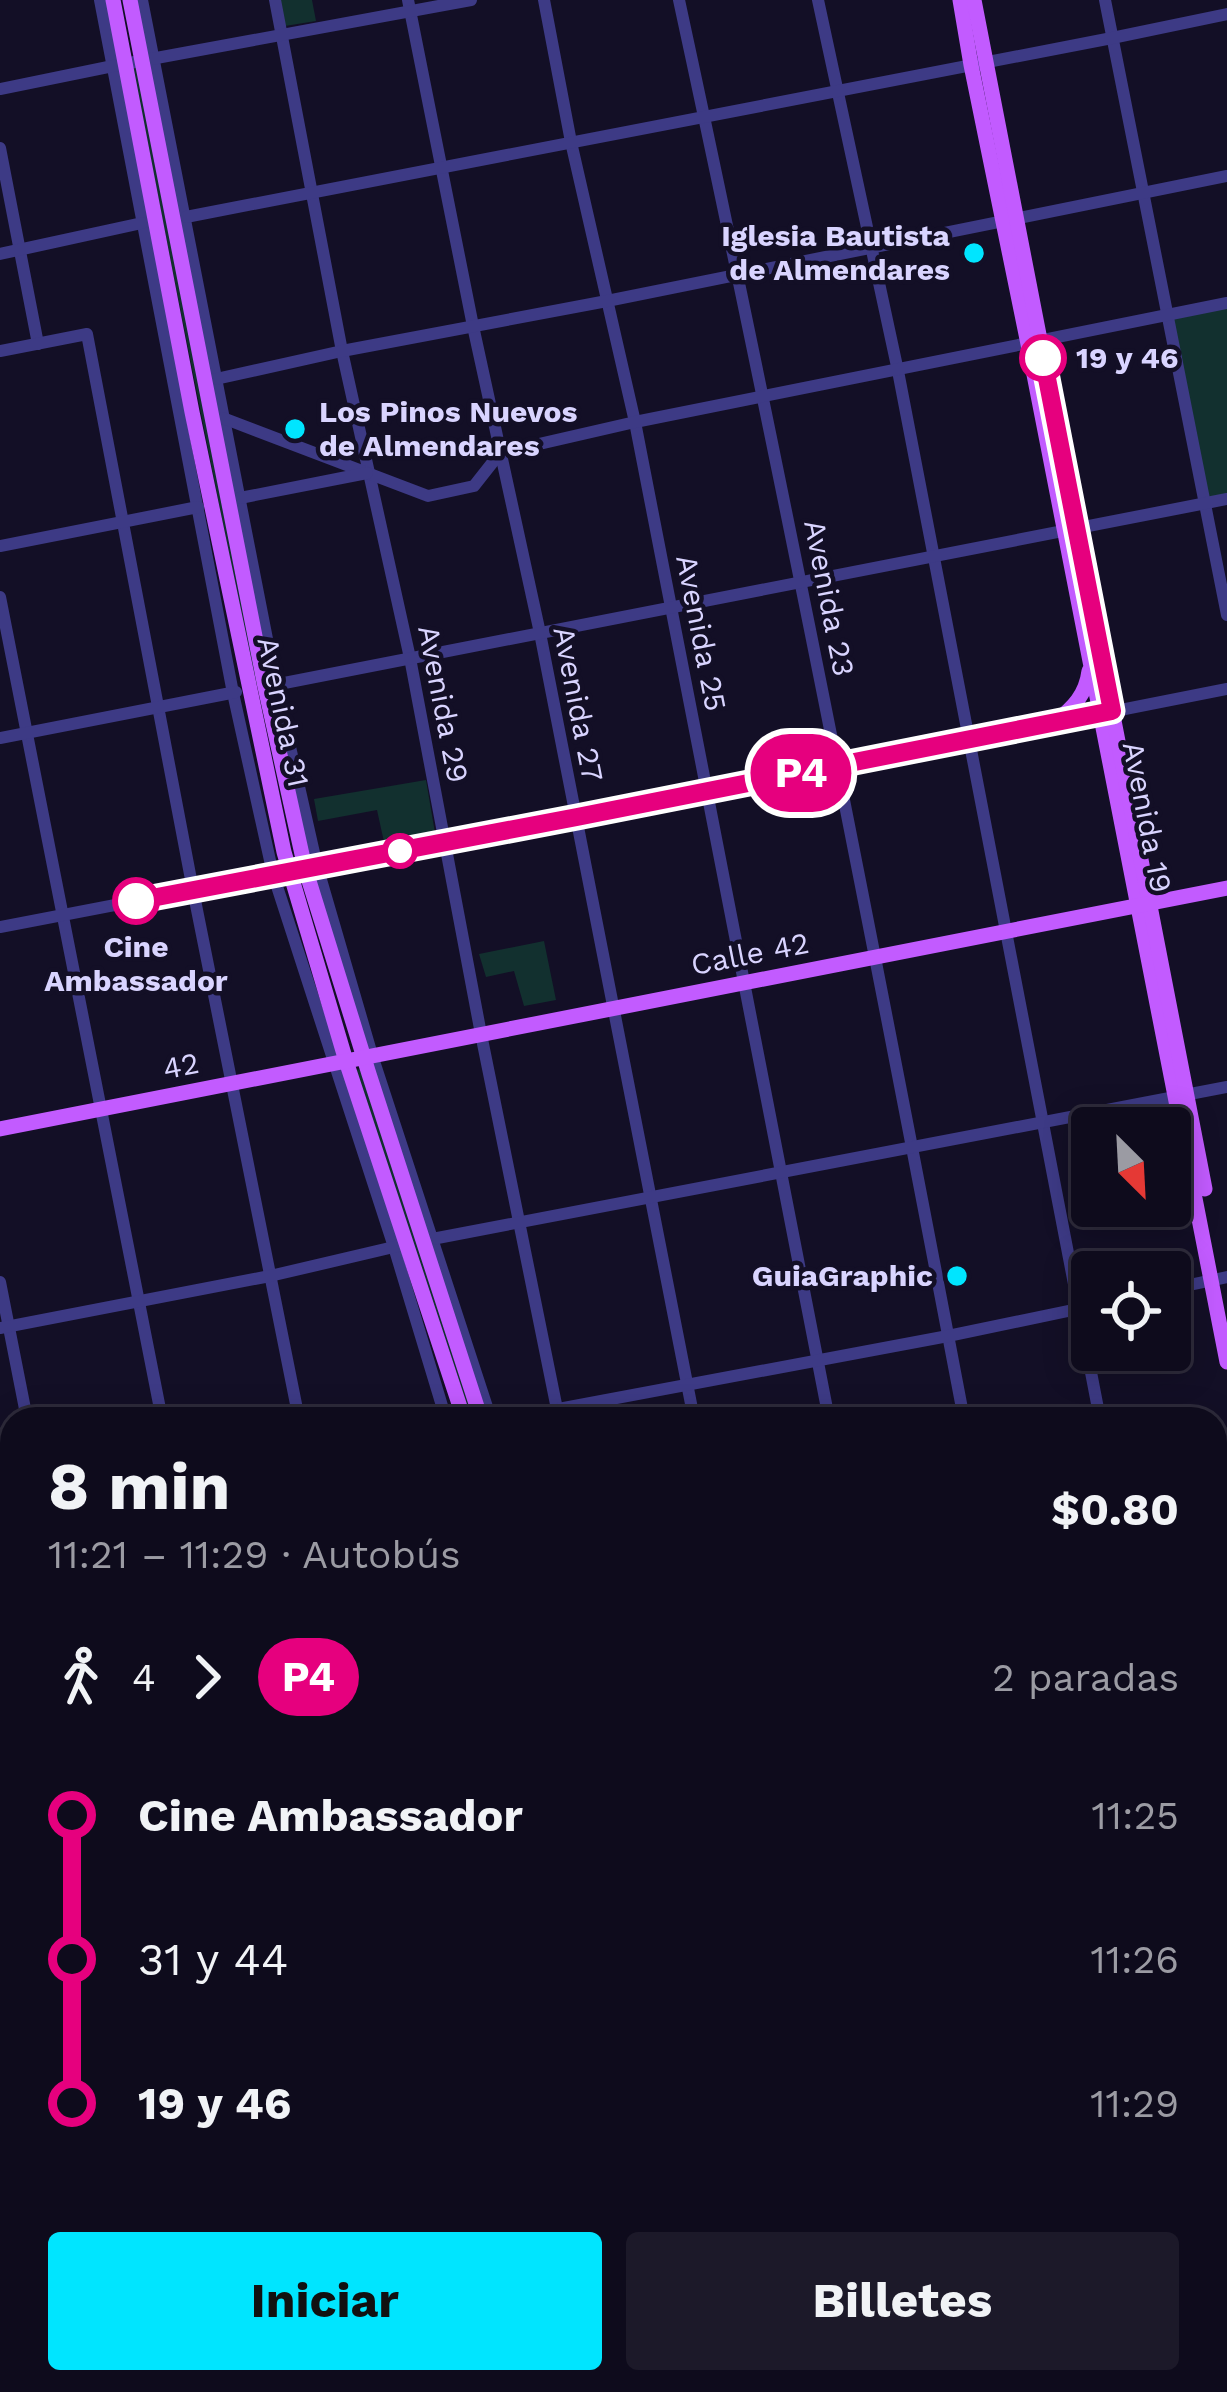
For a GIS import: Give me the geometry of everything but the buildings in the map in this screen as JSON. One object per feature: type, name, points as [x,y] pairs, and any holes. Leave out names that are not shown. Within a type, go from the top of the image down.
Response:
[{"type":"main road","name":"Avenida 31","points":[[113,0],[134,62]]},
{"type":"main road","name":"Avenida 31","points":[[130,0],[134,62],[296,870],[461,1407]]},
{"type":"main road","name":"Avenida 19","points":[[960,0],[1010,219],[1143,905],[1227,1304]]},
{"type":"main road","name":"Avenida 19","points":[[974,0],[978,64]]},
{"type":"main road","name":"Avenida 19","points":[[1071,530],[1090,662],[1106,712]]},
{"type":"main road","points":[[1054,722],[1083,694],[1090,662]]},
{"type":"main road","points":[[1143,905],[1227,888]]},
{"type":"main road","name":"Calle 42","points":[[353,1059],[1143,905]]},
{"type":"main road","name":"42","points":[[0,1129],[353,1059]]},
{"type":"main road","name":"Avenida 31","points":[[414,1243],[476,1407]]},
{"type":"main road","name":"Avenida 19","points":[[1220,1278],[1227,1362]]},
{"type":"street","name":"Avenida 31","points":[[100,0],[134,62],[186,217],[240,498],[256,688]]},
{"type":"street","name":"Avenida 31","points":[[142,0],[134,62],[142,223],[198,507],[256,688],[296,870],[353,1059],[414,1243],[486,1407]]},
{"type":"street","name":"Avenida 29","points":[[274,0],[342,351],[410,658],[557,1407]]},
{"type":"street","points":[[0,89],[409,6],[470,0]]},
{"type":"street","name":"Avenida 25","points":[[544,0],[635,422],[827,1407]]},
{"type":"street","name":"Avenida 23","points":[[679,0],[765,397],[962,1407]]},
{"type":"street","points":[[818,0],[898,370],[1073,1251]]},
{"type":"street","points":[[1105,0],[1227,616]]},
{"type":"street","name":"Avenida 27","points":[[409,6],[472,326],[540,633],[692,1407]]},
{"type":"street","points":[[186,217],[1227,14]]},
{"type":"street","points":[[0,148],[38,344]]},
{"type":"street","points":[[216,379],[1227,176]]},
{"type":"street","points":[[0,254],[142,223]]},
{"type":"street","points":[[223,418],[428,496],[474,486],[500,453],[1227,302]]},
{"type":"street","points":[[0,351],[87,334],[297,1407]]},
{"type":"street","points":[[240,498],[369,473]]},
{"type":"street","points":[[0,739],[1227,500]]},
{"type":"street","points":[[0,547],[198,507]]},
{"type":"street","points":[[0,597],[160,1407]]},
{"type":"street","points":[[0,927],[1227,688]]},
{"type":"street","points":[[4,1327],[519,1222],[1227,1087]]},
{"type":"street","name":"Avenida 31","points":[[414,1243],[444,1407]]},
{"type":"street","points":[[0,1282],[4,1327],[24,1407]]},
{"type":"street","points":[[588,1407],[1071,1310]]},
{"type":"street","points":[[1094,1371],[1098,1407]]},
{"type":"green space","points":[[280,0],[312,0],[316,21],[285,26]]},
{"type":"green space","points":[[136,65],[258,684],[255,685],[132,66]]},
{"type":"green space","points":[[1227,303],[1227,499],[1205,504],[1167,315]]},
{"type":"green space","points":[[426,780],[435,833],[384,842],[377,810],[318,821],[314,799]]},
{"type":"green space","points":[[544,941],[556,1000],[524,1006],[514,971],[486,977],[479,954]]},
{"type":"green space","points":[[360,1069],[470,1407],[467,1407],[356,1070]]},
{"type":"bus line","name":"P4","points":[[136,901],[1112,711],[1043,358]]},
{"type":"place","name":"Iglesia Bautista de Almendares","points":[[974,253]]},
{"type":"place","name":"19 y 46","points":[[1043,358]]},
{"type":"place","name":"Los Pinos Nuevos de Almendares","points":[[295,429]]},
{"type":"place","name":"Cine Ambassador","points":[[136,901]]},
{"type":"place","name":"GuiaGraphic","points":[[957,1276]]}]
